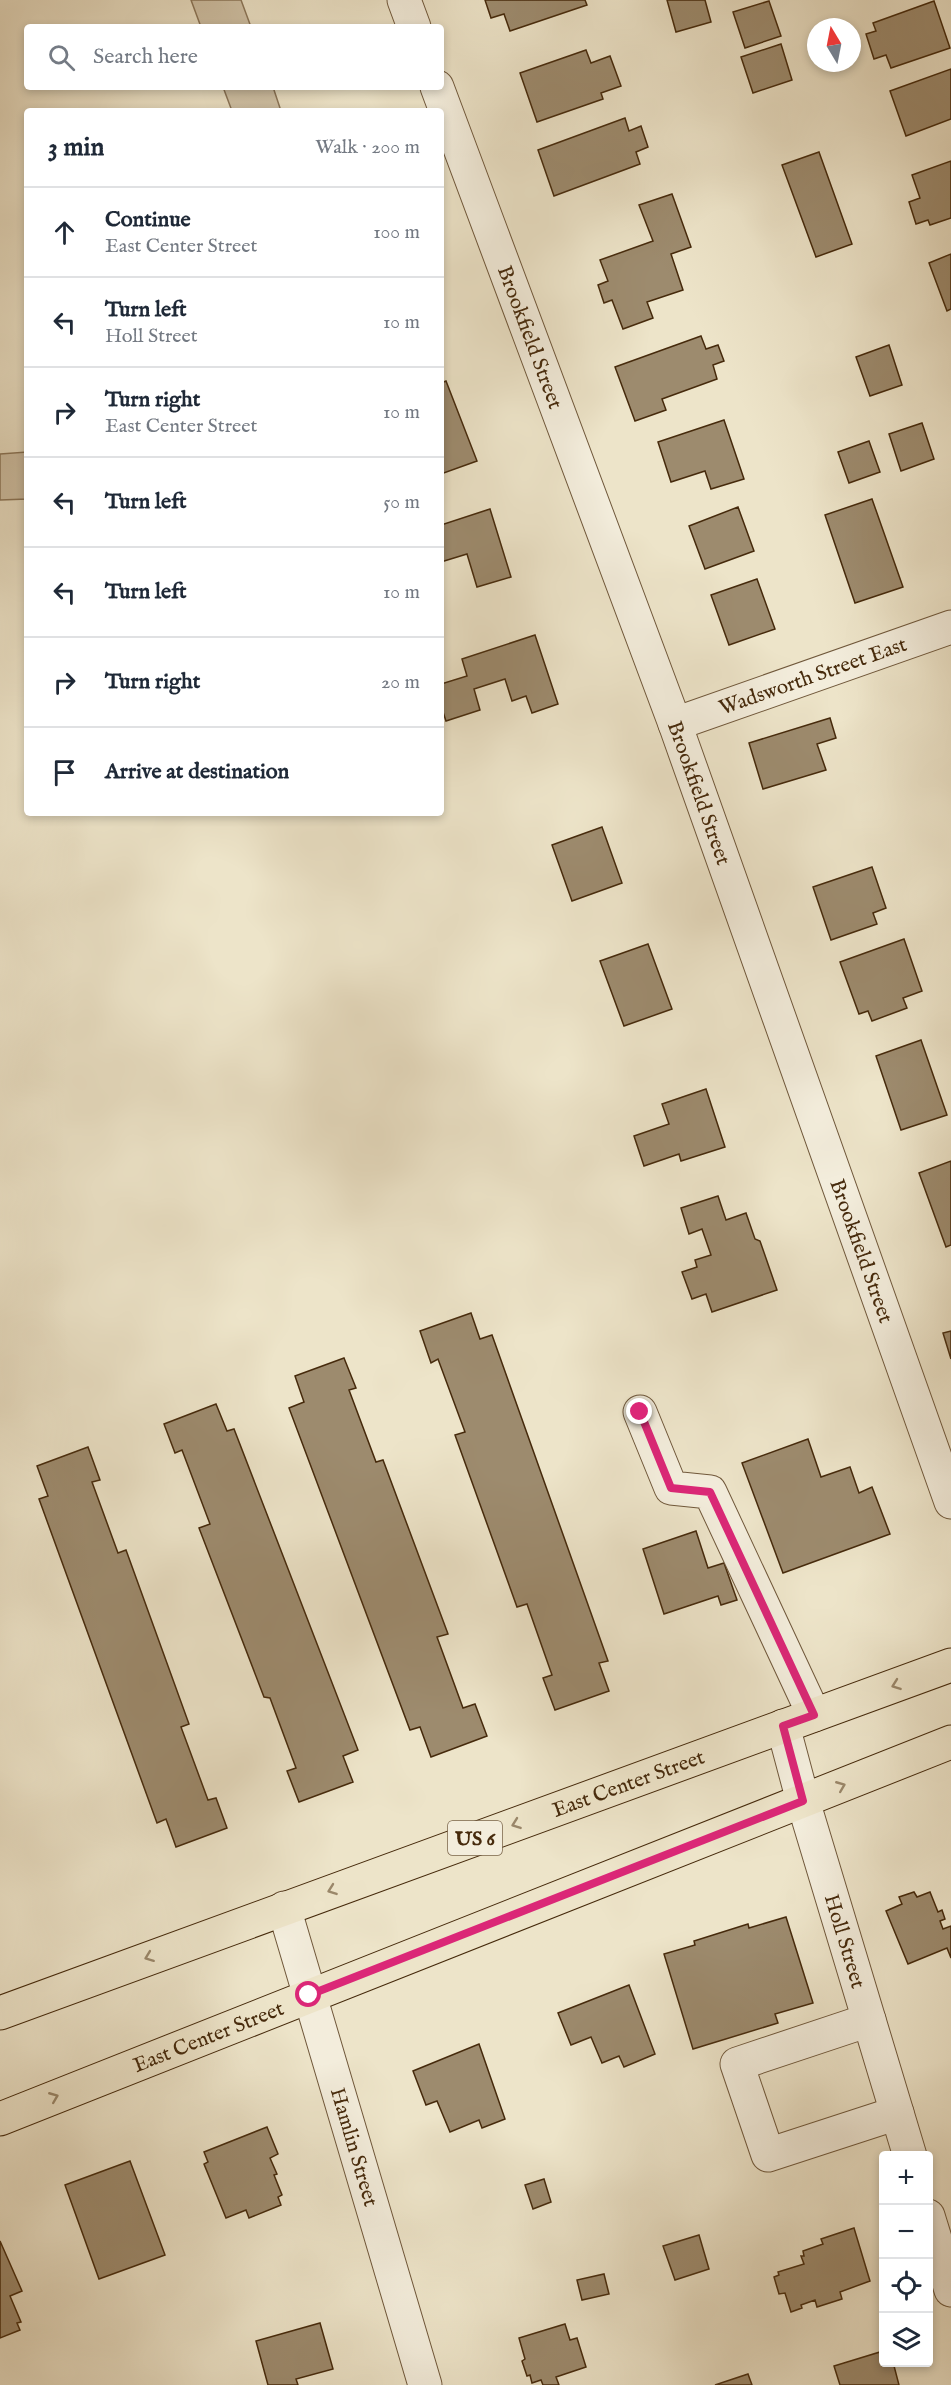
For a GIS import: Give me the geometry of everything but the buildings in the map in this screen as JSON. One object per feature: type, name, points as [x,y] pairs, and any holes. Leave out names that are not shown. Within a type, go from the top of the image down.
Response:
[{"type":"main road","name":"East Center Street","points":[[0,2013],[951,1665]]},
{"type":"main road","name":"East Center Street","points":[[0,2119],[951,1742]]},
{"type":"street","points":[[404,0],[413,24]]},
{"type":"street","name":"Brookfield Street","points":[[438,90],[675,724],[951,1502]]},
{"type":"street","name":"Wadsworth Street East","points":[[675,724],[951,627]]},
{"type":"street","points":[[640,1412],[671,1488],[710,1492],[814,1715]]},
{"type":"street","name":"Holl Street","points":[[783,1726],[803,1801],[908,2151]]},
{"type":"street","name":"Hamlin Street","points":[[284,1908],[425,2385]]},
{"type":"street","points":[[869,2020],[737,2064],[768,2155],[897,2113]]},
{"type":"street","points":[[933,2232],[951,2290]]},
{"type":"shaded area","points":[[191,0],[241,0],[250,24],[200,24]]},
{"type":"shaded area","points":[[224,90],[274,90],[280,108],[231,108]]},
{"type":"shaded area","points":[[24,452],[24,499],[0,500],[0,454]]},
{"type":"route","points":[[309,1995],[803,1801],[783,1726],[814,1715],[710,1492],[671,1488],[640,1412]]}]
